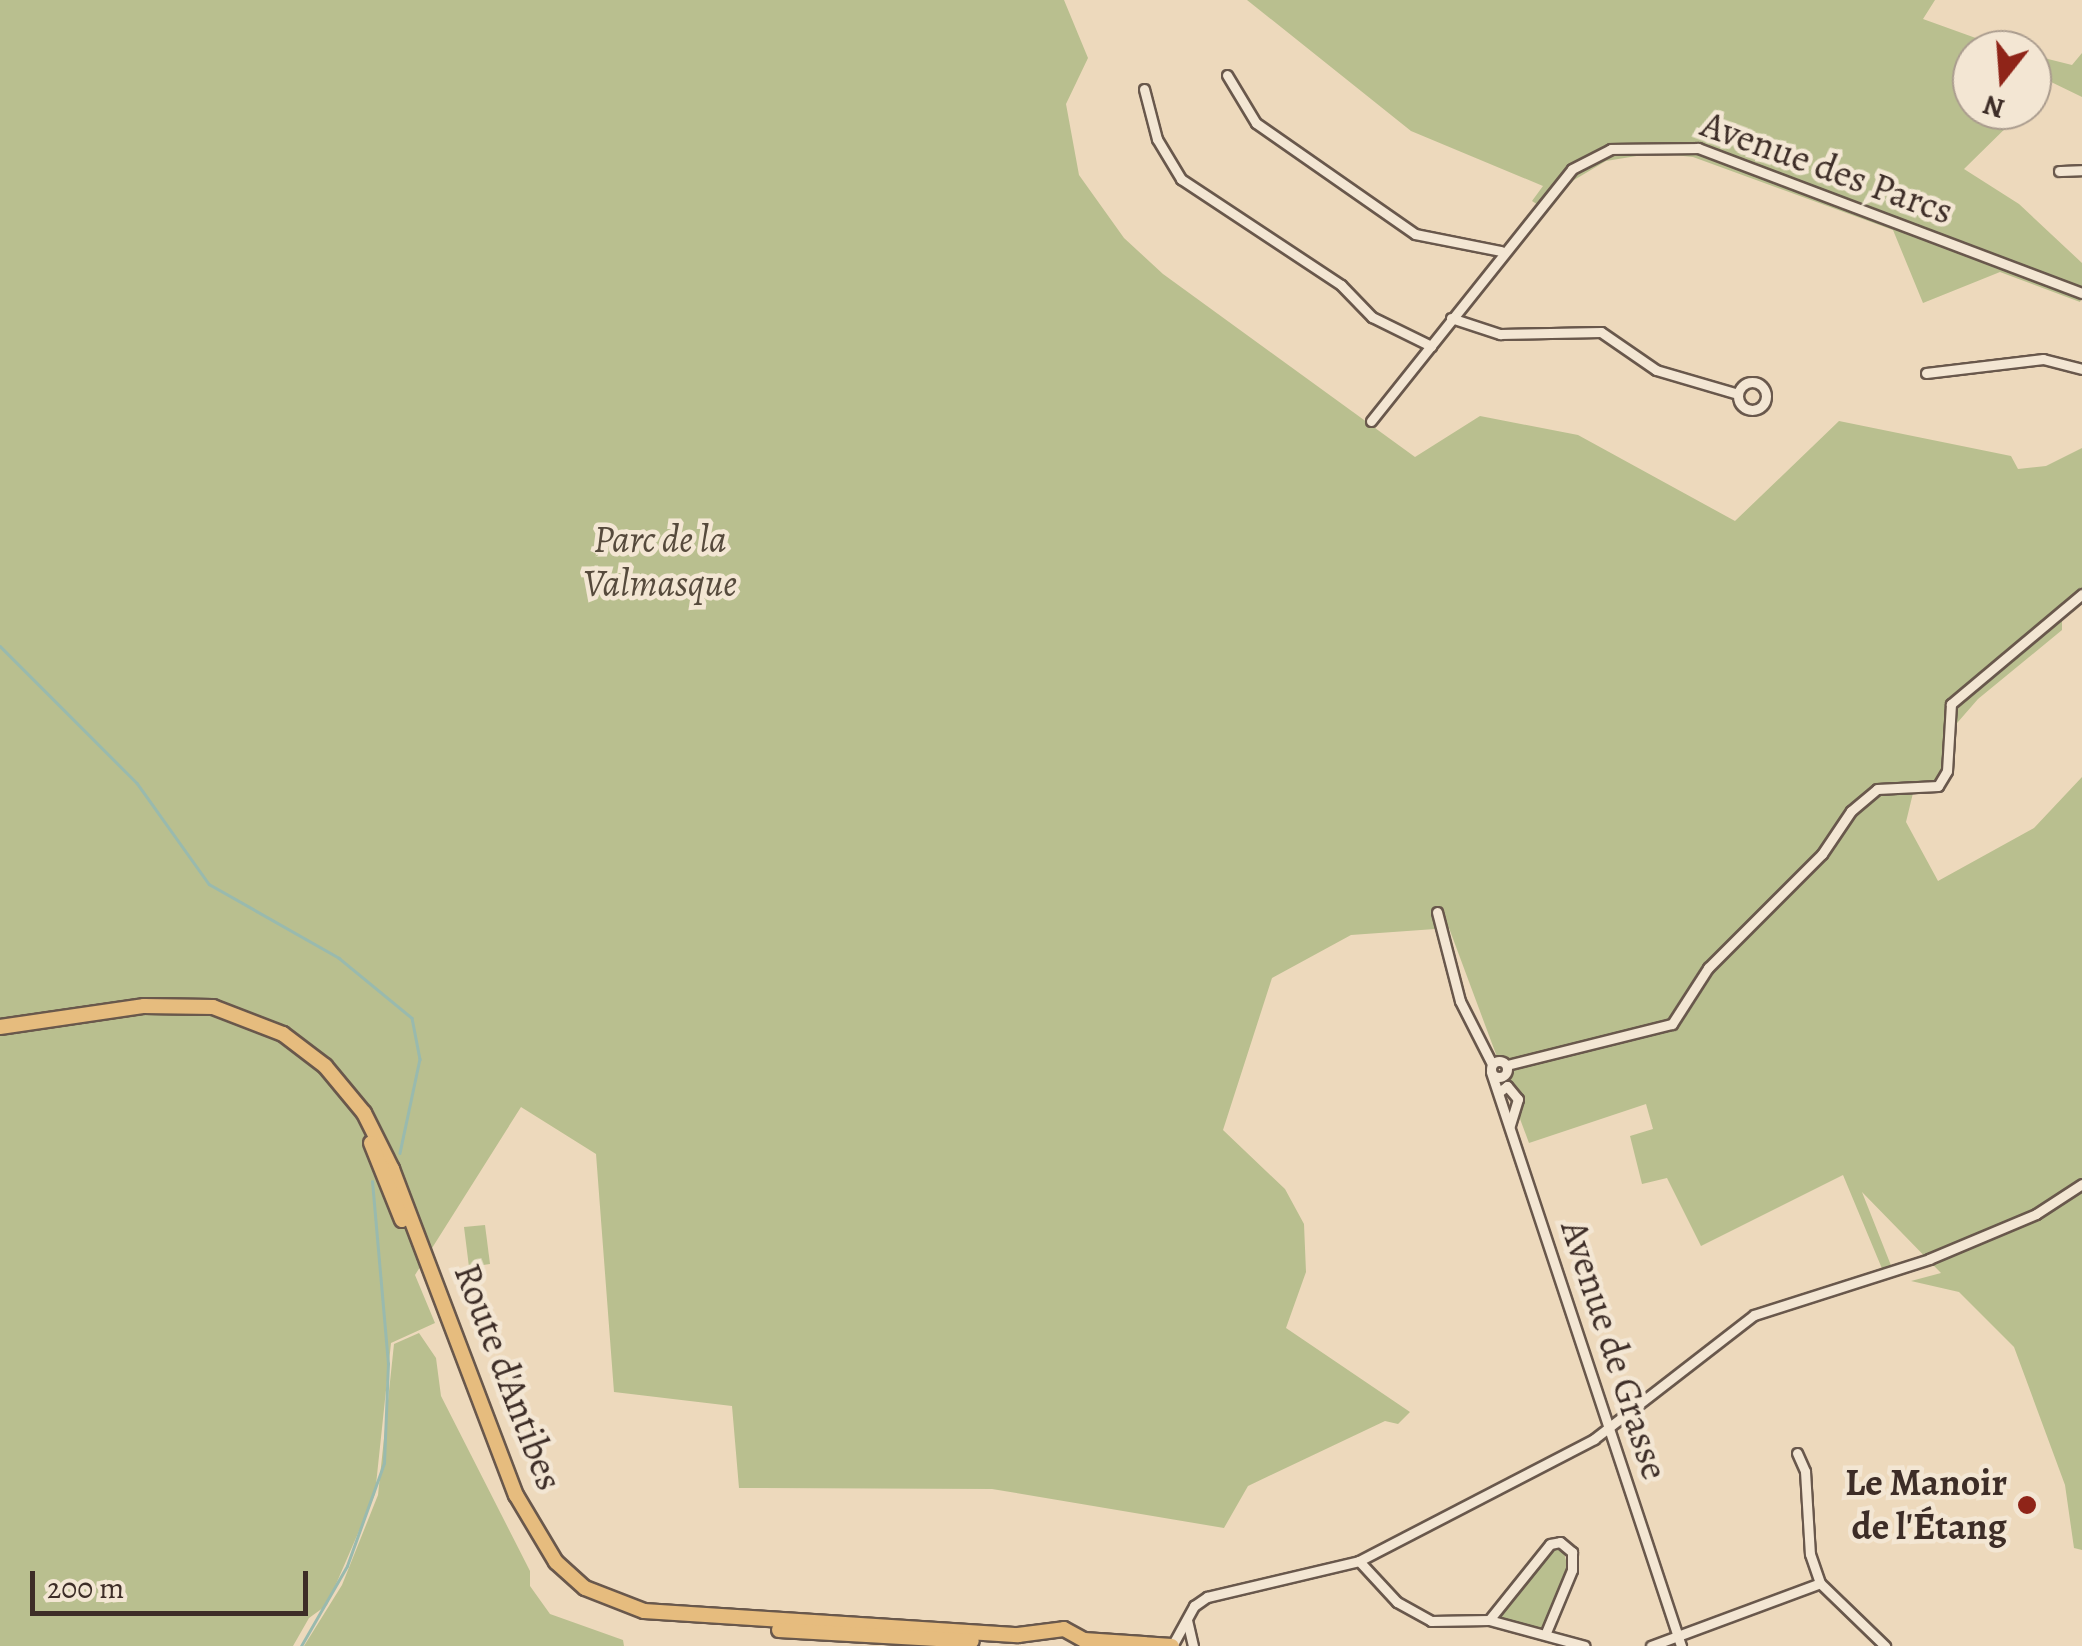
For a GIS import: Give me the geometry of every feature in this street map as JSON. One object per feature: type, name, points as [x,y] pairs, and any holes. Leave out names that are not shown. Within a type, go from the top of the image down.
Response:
[{"type":"main road","name":"Route d'Antibes","points":[[0,1031],[191,1013],[238,1022],[299,1053],[346,1100],[369,1139],[514,1502],[553,1568],[583,1595],[627,1614],[1048,1642],[1064,1629],[1075,1641],[1172,1646]]},
{"type":"street","points":[[1227,75],[1256,123],[1415,234],[1501,251]]},
{"type":"street","points":[[1144,89],[1157,139],[1181,178],[1342,285],[1372,318],[1431,346]]},
{"type":"street","name":"Avenue des Parcs","points":[[1370,420],[1501,251],[1588,159],[1611,149],[1668,144],[1721,156],[2082,293]]},
{"type":"street","points":[[2059,171],[2082,170]]},
{"type":"street","points":[[1451,318],[1500,334],[1602,332],[1656,370],[1738,394]]},
{"type":"street","points":[[1926,373],[2043,359],[2082,369]]},
{"type":"street","points":[[1491,1068],[1506,1069],[1672,1024],[1708,968],[1822,854],[1851,811],[1877,789],[1938,786],[1947,771],[1951,704],[2082,594]]},
{"type":"street","name":"Avenue de Grasse","points":[[1437,912],[1460,1001],[1503,1089],[1510,1126],[1680,1641]]},
{"type":"street","points":[[1506,1069],[1503,1089],[1518,1100],[1510,1126]]},
{"type":"street","points":[[1172,1646],[1187,1618],[1206,1597],[1359,1560],[1608,1429],[1754,1315],[1928,1259],[2036,1214],[2082,1184]]},
{"type":"street","points":[[1797,1453],[1806,1471],[1810,1554],[1820,1583],[1885,1646]]},
{"type":"street","points":[[1489,1620],[1550,1544],[1560,1542],[1572,1552],[1572,1570],[1545,1635]]},
{"type":"street","points":[[1359,1560],[1418,1616],[1450,1623],[1489,1620],[1585,1646]]},
{"type":"street","points":[[1650,1646],[1680,1641],[1820,1583]]},
{"type":"street","points":[[1187,1618],[1193,1646]]},
{"type":"green space","name":"Parc de la Valmasque","points":[[0,0],[1064,0],[1088,58],[1066,104],[1079,175],[1124,238],[1163,274],[1415,457],[1480,416],[1578,435],[1735,521],[1839,421],[2011,456],[2018,469],[2046,466],[2082,448],[2082,597],[2062,615],[2062,630],[1978,699],[1951,730],[1948,781],[1933,792],[1913,793],[1906,822],[1938,881],[2034,828],[2082,777],[2082,1550],[2074,1548],[2065,1485],[2014,1347],[1959,1292],[1911,1281],[1941,1273],[1862,1192],[1892,1268],[1883,1271],[1843,1175],[1701,1246],[1667,1178],[1642,1184],[1630,1136],[1653,1129],[1646,1104],[1529,1143],[1449,928],[1351,935],[1272,978],[1223,1130],[1285,1189],[1304,1224],[1306,1272],[1286,1328],[1410,1412],[1398,1424],[1385,1421],[1248,1486],[1224,1528],[992,1489],[739,1488],[732,1406],[614,1392],[596,1154],[521,1107],[415,1275],[435,1323],[391,1343],[375,1494],[327,1605],[309,1618],[293,1646],[0,1646]]},
{"type":"green space","points":[[1247,0],[1935,0],[1923,19],[1954,30],[1952,130],[2004,130],[1964,169],[2019,204],[2082,263],[2082,297],[2080,302],[2000,272],[1923,303],[1893,230],[1693,157],[1655,153],[1606,161],[1574,180],[1546,210],[1532,201],[1543,186],[1411,131]]},
{"type":"green space","points":[[2082,53],[2082,97],[2052,82],[2052,60],[2072,65]]},
{"type":"green space","points":[[485,1225],[490,1264],[469,1267],[464,1227]]},
{"type":"green space","points":[[419,1333],[436,1358],[441,1396],[530,1571],[530,1586],[550,1614],[623,1640],[624,1646],[304,1646],[342,1585],[378,1495],[394,1344]]},
{"type":"green space","points":[[1562,1545],[1568,1568],[1542,1629],[1500,1618],[1552,1547]]},
{"type":"waterway","points":[[0,646],[137,783],[209,884],[339,958],[412,1018],[420,1059],[400,1153]]},
{"type":"waterway","points":[[301,1646],[347,1566],[384,1463],[388,1364],[372,1182]]},
{"type":"place","name":"Le Manoir de l'Étang","points":[[2027,1505]]}]
